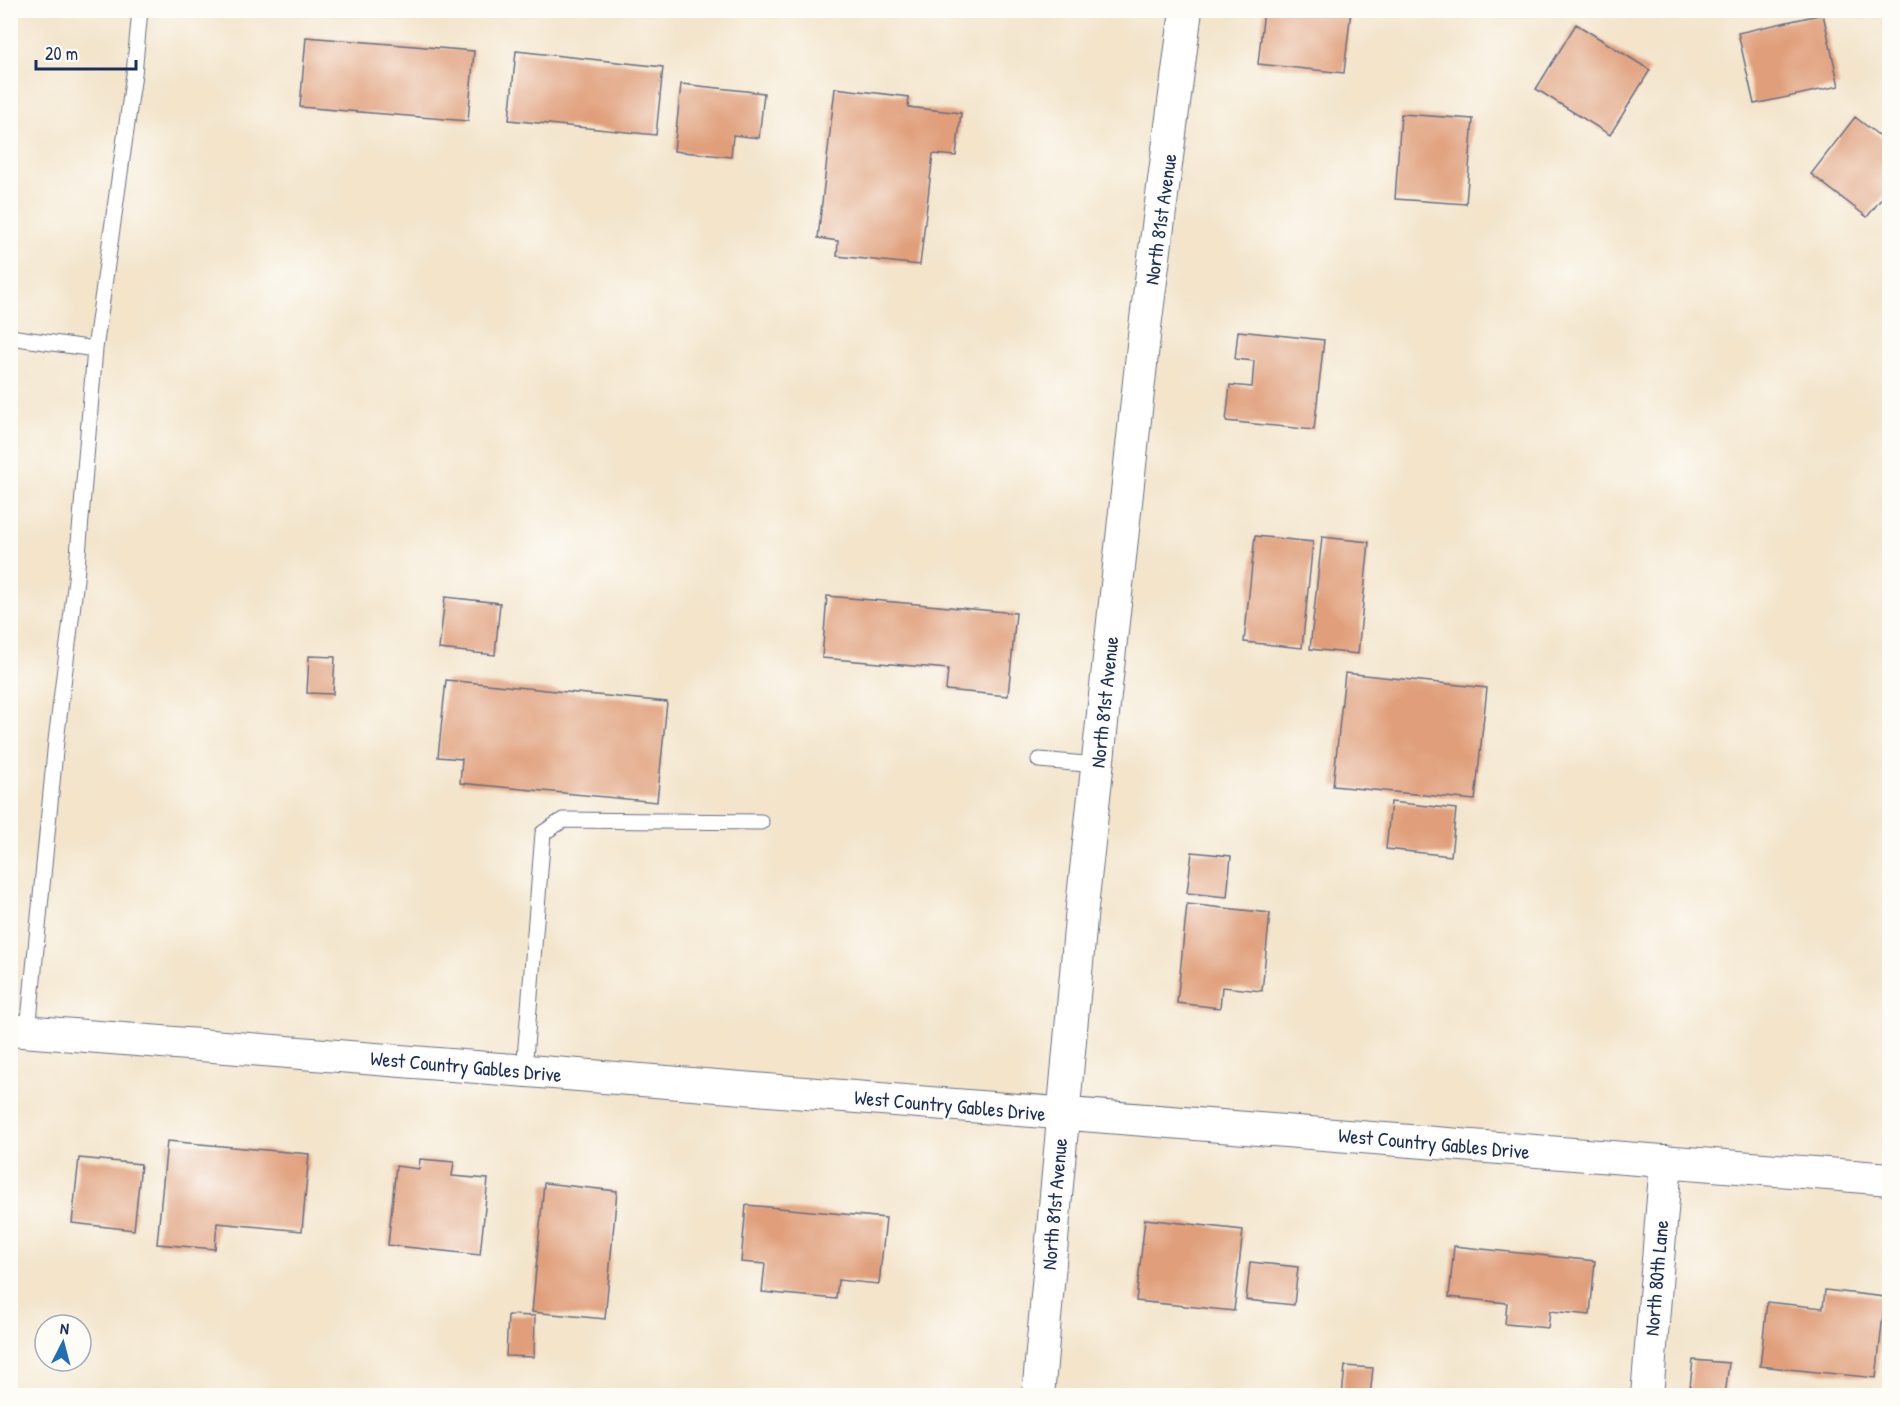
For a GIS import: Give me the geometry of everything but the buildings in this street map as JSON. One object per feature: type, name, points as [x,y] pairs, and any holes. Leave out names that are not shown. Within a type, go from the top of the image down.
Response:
[{"type":"street","name":"North 81st Avenue","points":[[1038,1395],[1061,1114],[1097,765],[1145,327],[1186,10]]},
{"type":"street","name":"West Country Gables Drive","points":[[19,1030],[1890,1179]]},
{"type":"street","name":"North 80th Lane","points":[[1647,1395],[1665,1161]]},
{"type":"lane","points":[[19,1030],[76,579],[95,349],[134,74],[140,10]]},
{"type":"lane","points":[[10,337],[95,349]]},
{"type":"lane","points":[[1039,760],[1097,765]]},
{"type":"lane","points":[[524,1071],[543,833],[563,820],[761,822]]}]
